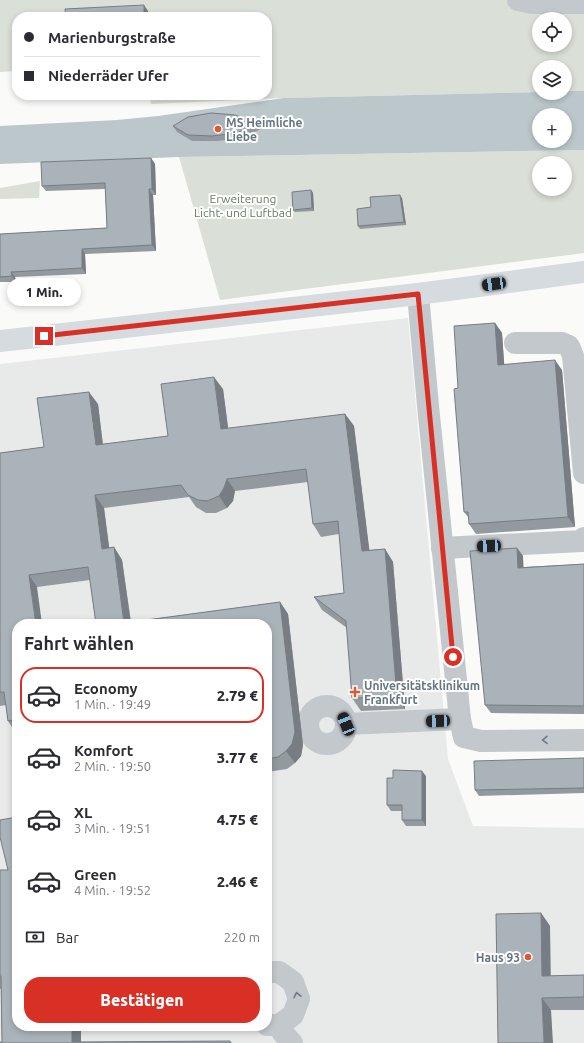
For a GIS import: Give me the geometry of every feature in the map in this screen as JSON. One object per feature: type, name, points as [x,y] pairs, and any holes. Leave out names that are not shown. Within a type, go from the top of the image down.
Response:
[{"type":"main road","points":[[0,341],[418,294],[584,272]]},
{"type":"street","points":[[518,0],[532,3],[584,3]]},
{"type":"street","points":[[418,294],[442,548],[462,728]]},
{"type":"street","points":[[515,343],[562,343],[569,346],[573,356],[584,473]]},
{"type":"street","points":[[442,548],[582,541],[584,538]]},
{"type":"street","points":[[346,724],[462,728],[481,741],[584,740]]},
{"type":"street","points":[[272,972],[279,972],[293,982],[299,999],[293,1015],[273,1025],[292,1043]]},
{"type":"shaded area","points":[[572,91],[584,91],[584,150],[179,157],[0,164],[0,126],[117,120],[158,116],[284,98],[532,92],[532,100],[572,100]]},
{"type":"shaded area","name":"Universitätsklinikum Frankfurt","points":[[408,318],[448,759],[473,826],[584,828],[584,1043],[0,1043],[0,364]]},
{"type":"green space","points":[[0,0],[584,0],[584,91],[572,91],[572,60],[532,60],[532,92],[272,99],[272,12],[12,12],[12,71],[0,72]]},
{"type":"green space","points":[[151,100],[240,100],[151,104]]},
{"type":"green space","name":"Erweiterung Licht- und Luftbad","points":[[584,150],[584,253],[220,300],[179,157]]},
{"type":"green space","points":[[40,181],[39,198],[0,199],[0,188]]},
{"type":"building","points":[[144,5],[144,12],[65,12],[65,9]]},
{"type":"building","name":"MS Heimliche Liebe","points":[[211,113],[235,115],[257,123],[237,133],[212,136],[188,135],[173,126],[188,117]]},
{"type":"building","points":[[151,158],[152,189],[149,189],[152,245],[82,249],[82,268],[11,272],[12,276],[0,277],[0,234],[107,228],[105,183],[42,186],[41,162]]},
{"type":"building","points":[[311,190],[312,208],[293,210],[292,192]]},
{"type":"building","points":[[400,195],[404,222],[358,226],[357,209],[371,207],[370,197]]},
{"type":"building","points":[[495,323],[498,365],[555,360],[568,517],[469,524],[468,512],[464,512],[454,389],[458,388],[454,326]]},
{"type":"building","points":[[214,377],[221,429],[345,414],[362,551],[385,549],[397,697],[352,698],[346,621],[314,597],[344,593],[338,521],[313,524],[306,469],[227,479],[219,496],[207,501],[198,500],[188,495],[181,485],[95,495],[102,549],[114,547],[123,619],[95,619],[88,567],[29,575],[36,619],[12,619],[12,720],[8,721],[4,692],[0,692],[0,453],[44,447],[37,398],[89,392],[96,445],[168,436],[161,384]]},
{"type":"building","points":[[517,548],[518,568],[584,564],[584,706],[485,705],[470,551]]},
{"type":"building","points":[[280,602],[295,732],[292,744],[278,757],[272,758],[272,619],[154,619]]},
{"type":"building","points":[[584,758],[584,788],[475,790],[474,761]]},
{"type":"building","points":[[393,770],[422,771],[422,820],[402,820],[402,805],[387,805],[387,778],[393,778]]},
{"type":"building","points":[[12,818],[12,1031],[72,1031],[72,1042],[230,1041],[230,1043],[0,1043],[2,1042],[0,976],[0,870],[8,870],[0,837],[0,820]]},
{"type":"building","name":"Haus 93","points":[[541,913],[542,976],[584,975],[584,997],[542,998],[544,1043],[498,1043],[496,914]]},
{"type":"place","name":"MS Heimliche Liebe","points":[[218,129]]},
{"type":"place","name":"Universitätsklinikum Frankfurt","points":[[355,692]]},
{"type":"place","name":"Haus 93","points":[[528,957]]},
{"type":"route","points":[[44,336],[418,294],[453,657]]}]
